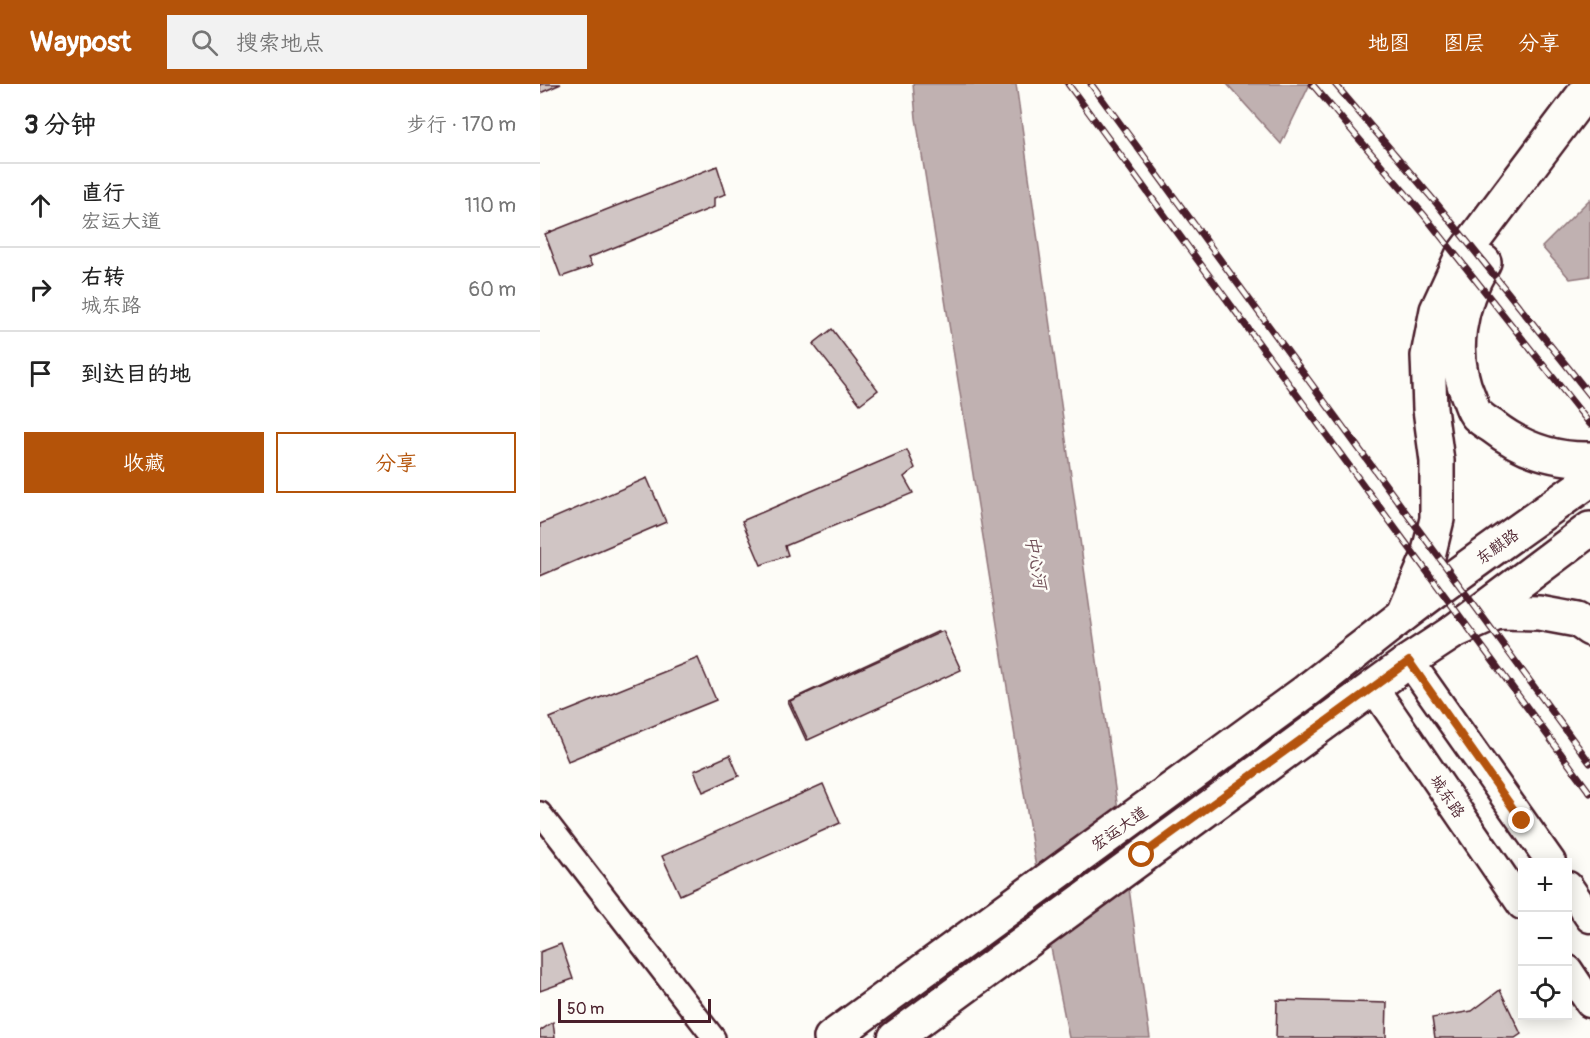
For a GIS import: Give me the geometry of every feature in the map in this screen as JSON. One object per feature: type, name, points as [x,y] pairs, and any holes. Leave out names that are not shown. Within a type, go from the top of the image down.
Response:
[{"type":"main road","points":[[1404,614],[1427,560],[1437,519],[1437,461],[1430,409],[1428,357],[1437,310],[1462,256],[1590,86]]},
{"type":"main road","points":[[1590,117],[1512,216],[1472,283],[1458,331],[1461,380],[1476,414],[1503,435],[1529,449],[1571,459],[1590,459]]},
{"type":"main road","name":"东麒路","points":[[1404,614],[1590,480]]},
{"type":"main road","points":[[895,1038],[1142,855],[1409,661],[1453,632],[1590,529]]},
{"type":"main road","points":[[1453,632],[1498,612],[1539,613],[1577,620],[1590,629]]},
{"type":"main road","name":"宏运大道","points":[[831,1038],[1321,680],[1404,614]]},
{"type":"main road","points":[[1409,661],[1548,858]]},
{"type":"main road","name":"城东路","points":[[1373,687],[1518,898]]},
{"type":"main road","points":[[1572,892],[1590,918]]},
{"type":"main road","points":[[1572,976],[1590,1003]]},
{"type":"street","points":[[540,813],[714,1038]]},
{"type":"water","name":"中心河","points":[[913,84],[1016,84],[1150,1038],[1069,1038],[1040,893],[916,118]]},
{"type":"water","points":[[1227,84],[1310,84],[1281,144]]},
{"type":"water","points":[[1590,199],[1590,276],[1570,279],[1542,247]]},
{"type":"building","points":[[540,84],[561,84],[540,93]]},
{"type":"building","points":[[717,166],[726,194],[714,198],[714,207],[588,258],[592,266],[561,277],[545,234]]},
{"type":"building","points":[[832,329],[878,390],[860,404],[813,344]]},
{"type":"building","points":[[907,450],[915,468],[904,477],[913,493],[785,546],[788,555],[761,565],[742,521]]},
{"type":"building","points":[[647,478],[666,522],[540,576],[540,524]]},
{"type":"building","points":[[939,631],[958,670],[806,740],[788,701]]},
{"type":"building","points":[[943,631],[961,670],[808,740],[790,701]]},
{"type":"building","points":[[698,658],[716,700],[568,761],[550,718]]},
{"type":"building","points":[[730,755],[739,776],[703,792],[694,771]]},
{"type":"building","points":[[823,784],[840,823],[680,895],[662,856]]},
{"type":"building","points":[[561,944],[573,979],[540,991],[540,952]]},
{"type":"building","points":[[1500,990],[1521,1034],[1515,1038],[1435,1038],[1432,1018],[1472,1011]]},
{"type":"building","points":[[1277,1000],[1387,1003],[1386,1038],[1276,1038]]},
{"type":"building","points":[[553,1022],[555,1038],[540,1038],[540,1031]]},
{"type":"railway","points":[[1068,84],[1590,793]]},
{"type":"railway","points":[[1091,84],[1590,763]]},
{"type":"railway","points":[[1312,84],[1424,215],[1590,424]]},
{"type":"railway","points":[[1335,84],[1437,204],[1590,395]]},
{"type":"route","points":[[1142,855],[1409,661],[1522,821]]}]
